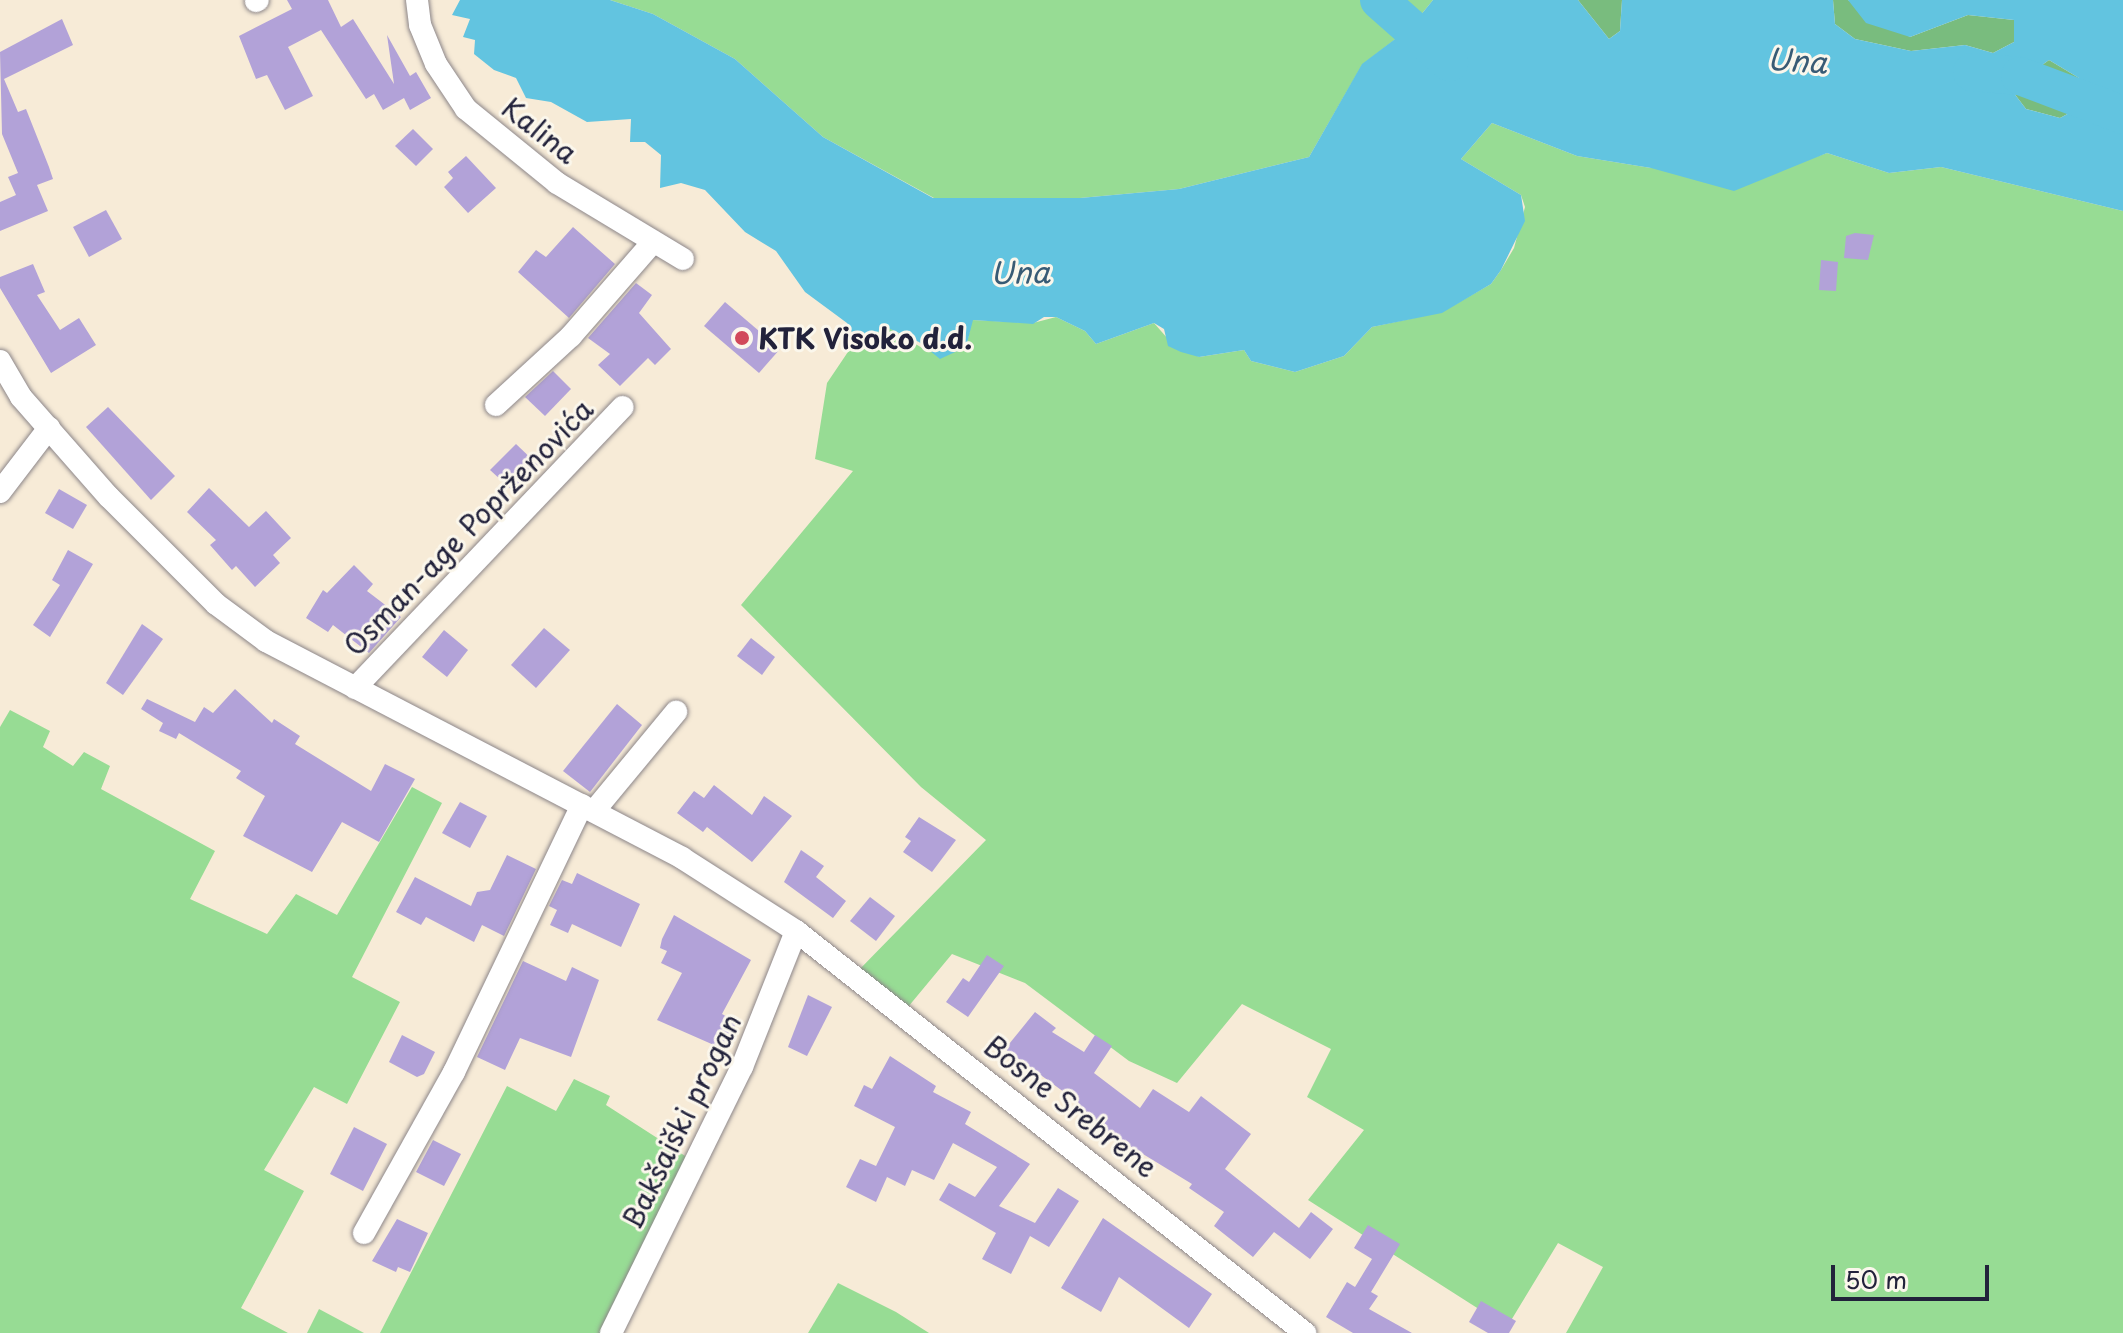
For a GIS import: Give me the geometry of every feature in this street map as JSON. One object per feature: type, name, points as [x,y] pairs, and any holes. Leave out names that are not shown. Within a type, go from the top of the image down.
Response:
[{"type":"street","name":"Kalina","points":[[417,0],[420,25],[436,64],[466,109],[545,174],[683,259]]},
{"type":"street","points":[[496,405],[571,336],[653,242]]},
{"type":"street","name":"Bosne Srebrene","points":[[0,361],[49,428],[175,568],[216,604],[266,641],[682,858],[796,931],[1305,1333]]},
{"type":"street","name":"Osman-age Poprženovića","points":[[355,688],[623,407]]},
{"type":"street","points":[[0,492],[49,428]]},
{"type":"street","points":[[364,1233],[454,1072],[588,808],[676,712]]},
{"type":"street","name":"Bakšaiški progan","points":[[614,1331],[742,1067],[796,931]]},
{"type":"green space","points":[[610,0],[1433,0],[1411,27],[1362,65],[1309,157],[1179,189],[1080,198],[934,198],[823,137],[735,59],[653,14]]},
{"type":"green space","points":[[1578,0],[1622,0],[1620,31],[1609,39]]},
{"type":"green space","points":[[1833,0],[1848,0],[1910,37],[1968,15],[2014,20],[2014,42],[1993,53],[1965,45],[1911,51],[1855,39],[1835,24]]},
{"type":"green space","points":[[2049,60],[2079,78],[2073,111],[2060,118],[2026,109],[2010,88]]},
{"type":"green space","points":[[1492,123],[1577,156],[1651,168],[1792,165],[1827,153],[1889,173],[1941,167],[2123,211],[2123,1333],[1566,1333],[1603,1267],[1558,1243],[1507,1327],[1308,1200],[1364,1130],[1307,1097],[1331,1049],[1242,1004],[1177,1083],[1129,1061],[1025,983],[952,954],[903,1013],[855,974],[986,840],[921,787],[741,605],[853,471],[815,459],[827,383],[856,340],[888,327],[927,351],[966,347],[972,320],[1033,323],[1056,317],[1085,331],[1096,344],[1154,323],[1168,339],[1199,357],[1244,350],[1251,361],[1295,372],[1344,356],[1372,327],[1442,312],[1491,284],[1501,270],[1514,248],[1525,207],[1521,195],[1461,159]]},
{"type":"green space","points":[[10,710],[50,731],[43,747],[73,766],[84,752],[110,766],[101,789],[215,851],[190,899],[267,934],[296,894],[337,915],[412,787],[442,803],[352,977],[400,1002],[347,1104],[314,1087],[264,1170],[304,1191],[241,1308],[288,1333],[0,1333],[0,727]]},
{"type":"green space","points":[[574,1079],[610,1096],[606,1105],[696,1163],[611,1333],[380,1333],[507,1086],[556,1111]]},
{"type":"green space","points":[[838,1283],[896,1312],[929,1333],[808,1333]]},
{"type":"green space","points":[[319,1309],[364,1333],[307,1333]]},
{"type":"water","points":[[460,0],[610,0],[653,14],[735,59],[823,137],[933,198],[1080,198],[1179,189],[1309,157],[1362,64],[1411,27],[1433,0],[1578,0],[1609,39],[1620,31],[1622,0],[1833,0],[1835,24],[1855,39],[1911,51],[1965,45],[1993,53],[2014,42],[2014,20],[1968,15],[1910,37],[1866,23],[1848,0],[2123,0],[2123,211],[1941,167],[1889,173],[1827,153],[1734,191],[1651,168],[1577,156],[1492,123],[1461,159],[1521,195],[1525,221],[1501,270],[1491,284],[1442,313],[1372,327],[1344,356],[1295,372],[1251,361],[1244,350],[1199,357],[1181,352],[1168,346],[1164,329],[1154,323],[1096,344],[1085,331],[1056,317],[1044,317],[1033,324],[973,320],[966,347],[940,359],[919,342],[888,328],[856,340],[847,323],[805,292],[776,251],[745,232],[705,190],[681,183],[660,188],[661,155],[645,142],[630,142],[631,119],[587,122],[551,102],[526,98],[516,78],[494,70],[474,54],[475,40],[463,37],[470,19],[452,15]],"holes":[[[2049,60],[2079,78],[2073,111],[2060,118],[2026,109],[2010,88]]]},
{"type":"building","points":[[287,0],[328,0],[341,27],[353,19],[394,84],[387,35],[410,76],[416,72],[431,98],[410,110],[404,98],[383,110],[374,94],[366,99],[321,30],[288,47],[313,96],[285,110],[267,75],[256,79],[239,36],[292,9]]},
{"type":"building","points":[[62,19],[73,45],[4,79],[18,112],[26,109],[53,179],[37,185],[48,211],[0,231],[0,202],[16,195],[8,177],[18,173],[2,134],[0,52]]},
{"type":"building","points":[[413,129],[433,149],[416,166],[395,146]]},
{"type":"building","points":[[466,156],[496,188],[468,213],[444,187],[453,178],[448,172]]},
{"type":"building","points":[[106,210],[122,239],[89,257],[73,227]]},
{"type":"building","points":[[573,227],[615,264],[569,318],[518,272],[536,250],[546,257]]},
{"type":"building","points":[[1855,233],[1874,235],[1868,260],[1844,258],[1846,236]]},
{"type":"building","points":[[1821,260],[1838,262],[1836,291],[1819,290]]},
{"type":"building","points":[[33,264],[45,292],[37,295],[60,330],[79,318],[96,345],[51,373],[0,288],[0,277]]},
{"type":"building","points":[[636,283],[652,295],[639,313],[671,349],[655,365],[648,358],[620,386],[598,365],[610,354],[588,338]]},
{"type":"building","name":"KTK Visoko d.d.","points":[[725,302],[780,349],[759,373],[704,326]]},
{"type":"building","points":[[553,371],[571,389],[545,416],[525,397]]},
{"type":"building","points":[[108,407],[175,476],[151,500],[86,427]]},
{"type":"building","points":[[516,444],[538,465],[513,491],[490,470]]},
{"type":"building","points":[[209,488],[249,527],[266,511],[291,538],[273,555],[280,563],[255,587],[236,566],[232,570],[210,545],[216,540],[187,512]]},
{"type":"building","points":[[59,489],[87,505],[73,529],[45,513]]},
{"type":"building","points":[[68,550],[93,564],[50,637],[33,625],[60,585],[52,580]]},
{"type":"building","points":[[354,565],[373,584],[367,591],[401,617],[369,653],[333,625],[328,632],[306,618],[323,590],[327,593]]},
{"type":"building","points":[[142,624],[163,639],[123,695],[106,683]]},
{"type":"building","points":[[544,628],[570,650],[536,688],[511,665]]},
{"type":"building","points":[[444,630],[468,650],[447,677],[422,657]]},
{"type":"building","points":[[751,638],[775,657],[762,675],[737,656]]},
{"type":"building","points":[[235,689],[272,723],[274,719],[300,736],[295,744],[371,791],[385,764],[415,779],[379,842],[342,822],[312,872],[243,836],[265,796],[236,778],[241,771],[179,733],[176,739],[159,731],[163,723],[141,709],[147,699],[195,722],[204,707],[213,713]]},
{"type":"building","points":[[617,704],[642,725],[590,792],[563,771]]},
{"type":"building","points":[[714,785],[752,815],[764,796],[792,816],[752,862],[707,827],[703,832],[677,813],[694,791],[704,798]]},
{"type":"building","points":[[460,802],[487,816],[470,848],[442,833]]},
{"type":"building","points":[[919,817],[956,840],[932,872],[903,852],[911,841],[905,837]]},
{"type":"building","points":[[801,850],[824,866],[816,877],[846,901],[833,918],[784,882]]},
{"type":"building","points":[[507,855],[536,869],[504,936],[482,925],[474,942],[426,917],[421,925],[396,912],[415,877],[471,906],[477,892],[490,890]]},
{"type":"building","points":[[577,873],[640,904],[621,947],[572,924],[568,933],[550,925],[557,910],[549,906],[562,880],[572,884]]},
{"type":"building","points":[[870,897],[895,916],[876,941],[850,921]]},
{"type":"building","points":[[674,915],[751,960],[722,1014],[737,1022],[723,1049],[657,1020],[682,973],[661,963],[667,951],[660,948],[662,939]]},
{"type":"building","points":[[987,955],[1004,966],[968,1017],[946,1002],[963,978],[969,982]]},
{"type":"building","points":[[523,961],[566,981],[572,967],[599,980],[571,1057],[520,1038],[505,1070],[477,1057]]},
{"type":"building","points":[[808,995],[832,1007],[807,1056],[788,1047]]},
{"type":"building","points":[[1035,1012],[1056,1028],[1052,1032],[1084,1052],[1095,1035],[1112,1046],[1094,1073],[1140,1108],[1153,1089],[1189,1112],[1201,1096],[1251,1134],[1225,1169],[1299,1228],[1311,1212],[1333,1229],[1310,1259],[1274,1232],[1253,1257],[1214,1226],[1224,1212],[1189,1188],[1192,1184],[1075,1109],[1079,1103],[1005,1049]]},
{"type":"building","points":[[402,1035],[435,1052],[424,1074],[417,1077],[389,1062]]},
{"type":"building","points":[[890,1056],[936,1086],[933,1092],[971,1112],[965,1124],[1030,1164],[999,1206],[1035,1223],[1058,1188],[1079,1201],[1049,1247],[1030,1236],[1011,1274],[982,1259],[996,1233],[939,1200],[949,1183],[975,1197],[997,1167],[953,1143],[934,1180],[912,1170],[905,1186],[887,1177],[876,1202],[846,1187],[860,1159],[876,1166],[895,1127],[854,1106],[864,1085],[872,1089]]},
{"type":"building","points":[[354,1127],[387,1144],[363,1191],[330,1174]]},
{"type":"building","points":[[433,1140],[461,1154],[444,1186],[416,1172]]},
{"type":"building","points":[[1103,1218],[1212,1294],[1189,1328],[1119,1277],[1101,1312],[1061,1288]]},
{"type":"building","points":[[397,1219],[428,1233],[410,1272],[398,1267],[396,1272],[372,1261]]},
{"type":"building","points":[[1368,1225],[1400,1244],[1371,1292],[1378,1296],[1369,1309],[1412,1333],[1353,1333],[1326,1317],[1347,1282],[1355,1287],[1372,1259],[1354,1248]]},
{"type":"building","points":[[1481,1301],[1516,1321],[1509,1333],[1488,1333],[1469,1322]]},
{"type":"waterway","name":"Una","points":[[1379,0],[1449,62]]},
{"type":"waterway","name":"Una","points":[[1972,72],[2020,76],[2123,115]]},
{"type":"place","name":"KTK Visoko d.d.","points":[[742,338]]}]
